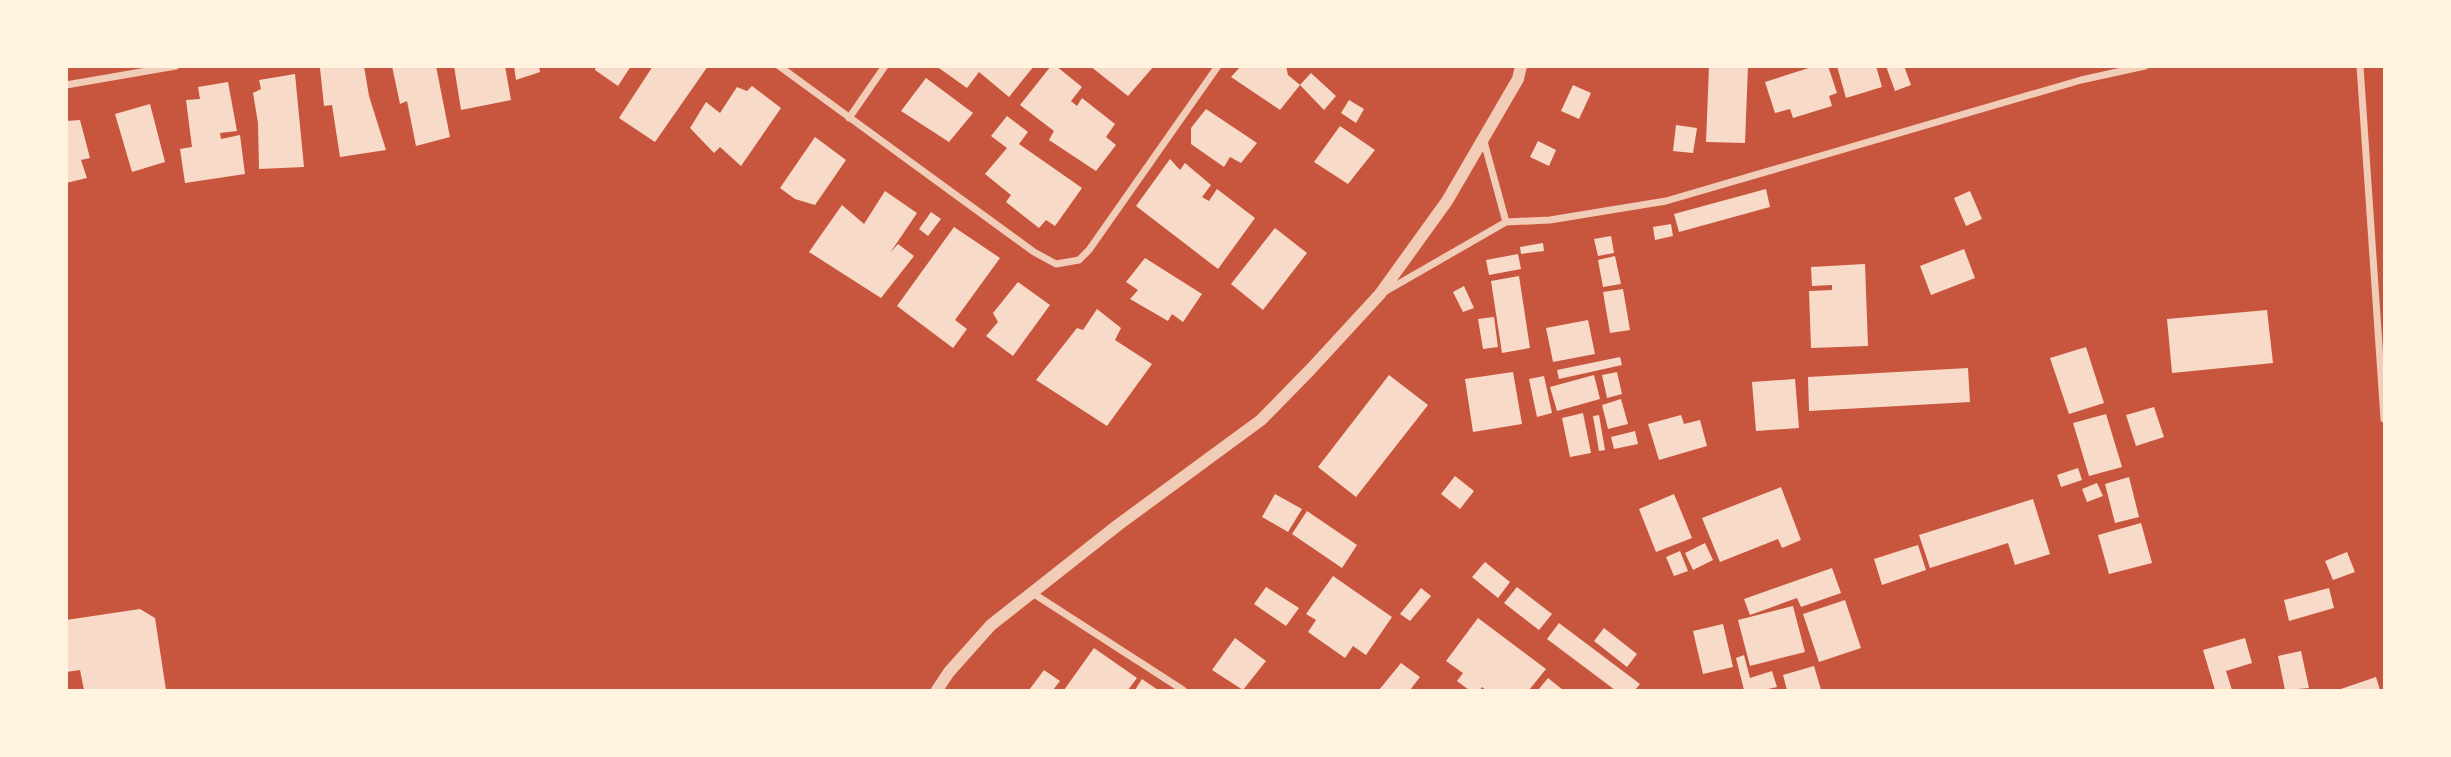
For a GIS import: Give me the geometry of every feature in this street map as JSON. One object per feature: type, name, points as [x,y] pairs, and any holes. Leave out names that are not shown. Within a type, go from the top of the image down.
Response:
[{"type":"street","points":[[66,85],[176,66]]},
{"type":"street","points":[[779,66],[1034,252],[1056,264],[1079,260],[1089,250],[1219,66]]},
{"type":"street","points":[[849,118],[885,66]]},
{"type":"street","points":[[937,691],[949,671],[991,625],[1261,420],[1380,294],[1447,201],[1518,79],[1521,66]]},
{"type":"street","points":[[1380,294],[1506,222],[1550,220],[1666,201],[2081,80],[2145,66]]},
{"type":"street","points":[[2360,66],[2385,419]]},
{"type":"street","points":[[1483,138],[1506,222]]},
{"type":"street","points":[[1031,592],[1183,691]]},
{"type":"building","points":[[364,66],[369,96],[386,150],[340,157],[332,105],[324,106],[320,68]]},
{"type":"building","points":[[392,66],[436,66],[450,137],[416,146],[407,101],[400,104]]},
{"type":"building","points":[[454,66],[505,66],[511,100],[461,110]]},
{"type":"building","points":[[514,66],[539,66],[540,72],[516,80]]},
{"type":"building","points":[[596,66],[631,66],[618,86],[595,70]]},
{"type":"building","points":[[653,66],[708,66],[655,142],[619,118]]},
{"type":"building","points":[[936,66],[1034,66],[1009,97],[979,72],[967,88]]},
{"type":"building","points":[[1051,66],[1056,66],[1082,87],[1071,101],[1077,106],[1082,98],[1115,124],[1106,137],[1116,145],[1096,171],[1049,140],[1054,131],[1020,105]]},
{"type":"building","points":[[1090,66],[1154,66],[1128,96]]},
{"type":"building","points":[[1241,66],[1286,66],[1288,75],[1300,85],[1280,110],[1231,77]]},
{"type":"building","points":[[1709,66],[1748,66],[1745,143],[1706,142]]},
{"type":"building","points":[[1815,66],[1828,66],[1837,93],[1829,96],[1832,106],[1793,118],[1790,109],[1775,113],[1765,82]]},
{"type":"building","points":[[1837,66],[1876,66],[1882,87],[1846,98]]},
{"type":"building","points":[[1886,66],[1904,66],[1911,85],[1895,91]]},
{"type":"building","points":[[1311,73],[1336,96],[1324,110],[1300,85]]},
{"type":"building","points":[[295,74],[304,167],[259,169],[258,123],[253,93],[261,89],[259,80]]},
{"type":"building","points":[[926,78],[973,113],[949,142],[901,111]]},
{"type":"building","points":[[228,82],[237,131],[220,133],[221,139],[240,135],[245,174],[185,183],[180,149],[192,147],[186,100],[200,99],[198,87]]},
{"type":"building","points":[[1573,85],[1591,93],[1579,119],[1561,111]]},
{"type":"building","points":[[752,86],[781,108],[741,166],[720,147],[714,153],[690,128],[706,102],[720,113],[737,87],[747,91]]},
{"type":"building","points":[[1349,100],[1364,109],[1356,123],[1341,113]]},
{"type":"building","points":[[150,104],[165,162],[132,172],[115,114]]},
{"type":"building","points":[[1206,109],[1257,143],[1241,163],[1230,157],[1224,167],[1191,144],[1191,128]]},
{"type":"building","points":[[1007,116],[1028,132],[1019,144],[1082,188],[1055,226],[1046,220],[1039,228],[1006,202],[1011,195],[985,174],[1007,148],[991,136]]},
{"type":"building","points":[[80,120],[90,158],[81,160],[87,178],[66,183],[66,121]]},
{"type":"building","points":[[1676,125],[1697,128],[1693,153],[1673,151]]},
{"type":"building","points":[[1340,126],[1375,150],[1348,184],[1314,162]]},
{"type":"building","points":[[815,137],[846,160],[815,205],[795,199],[780,188]]},
{"type":"building","points":[[1538,141],[1556,150],[1549,166],[1530,157]]},
{"type":"building","points":[[1170,159],[1180,170],[1185,163],[1211,185],[1202,197],[1209,201],[1217,189],[1255,218],[1218,269],[1136,206]]},
{"type":"building","points":[[1766,189],[1770,207],[1679,232],[1674,214]]},
{"type":"building","points":[[885,191],[917,213],[890,253],[898,244],[914,256],[881,298],[809,252],[842,205],[864,224]]},
{"type":"building","points":[[1970,191],[1982,219],[1966,226],[1954,198]]},
{"type":"building","points":[[931,212],[941,219],[928,236],[919,229]]},
{"type":"building","points":[[1671,224],[1673,236],[1655,240],[1653,227]]},
{"type":"building","points":[[954,227],[1000,258],[955,320],[967,329],[953,348],[897,306]]},
{"type":"building","points":[[1275,228],[1307,253],[1263,310],[1231,284]]},
{"type":"building","points":[[1611,236],[1614,253],[1598,256],[1594,239]]},
{"type":"building","points":[[1543,243],[1544,251],[1521,254],[1520,247]]},
{"type":"building","points":[[1964,249],[1975,278],[1931,295],[1920,266]]},
{"type":"building","points":[[1518,254],[1521,269],[1489,275],[1486,260]]},
{"type":"building","points":[[1615,256],[1621,284],[1603,287],[1598,260]]},
{"type":"building","points":[[1145,258],[1202,294],[1183,322],[1172,314],[1168,321],[1130,299],[1138,290],[1126,282]]},
{"type":"building","points":[[1865,264],[1868,346],[1811,348],[1809,291],[1832,290],[1832,285],[1812,286],[1811,267]]},
{"type":"building","points":[[1519,276],[1530,348],[1502,353],[1491,281]]},
{"type":"building","points":[[1018,282],[1050,305],[1013,356],[986,336],[998,322],[993,313]]},
{"type":"building","points":[[1464,286],[1474,308],[1463,312],[1453,292]]},
{"type":"building","points":[[1623,289],[1630,330],[1610,333],[1603,292]]},
{"type":"building","points":[[1097,309],[1121,328],[1115,340],[1152,364],[1107,426],[1036,380],[1077,328],[1083,330]]},
{"type":"building","points":[[2267,310],[2273,363],[2172,373],[2167,319]]},
{"type":"building","points":[[1494,317],[1498,347],[1483,349],[1478,319]]},
{"type":"building","points":[[1588,320],[1595,354],[1553,362],[1546,328]]},
{"type":"building","points":[[2086,347],[2104,403],[2069,414],[2050,358]]},
{"type":"building","points":[[1620,357],[1622,365],[1559,379],[1557,370]]},
{"type":"building","points":[[1968,368],[1970,402],[1809,411],[1808,377]]},
{"type":"building","points":[[1513,372],[1522,424],[1473,432],[1465,379]]},
{"type":"building","points":[[1617,372],[1622,394],[1607,398],[1602,375]]},
{"type":"building","points":[[1389,375],[1428,405],[1356,497],[1318,467]]},
{"type":"building","points":[[1594,375],[1600,399],[1557,411],[1550,387]]},
{"type":"building","points":[[1544,376],[1552,413],[1537,417],[1529,379]]},
{"type":"building","points":[[1795,379],[1799,428],[1756,431],[1752,382]]},
{"type":"building","points":[[1621,399],[1628,424],[1608,429],[1602,405]]},
{"type":"building","points":[[2154,407],[2164,437],[2136,446],[2126,415]]},
{"type":"building","points":[[1583,413],[1591,453],[1570,457],[1562,418]]},
{"type":"building","points":[[2106,414],[2122,467],[2089,476],[2073,423]]},
{"type":"building","points":[[1599,415],[1605,450],[1599,451],[1593,416]]},
{"type":"building","points":[[1681,415],[1684,424],[1700,420],[1707,446],[1659,460],[1648,424]]},
{"type":"building","points":[[1635,431],[1638,444],[1614,449],[1611,437]]},
{"type":"building","points":[[2078,468],[2082,480],[2061,487],[2057,475]]},
{"type":"building","points":[[1455,476],[1474,491],[1460,509],[1441,494]]},
{"type":"building","points":[[2129,477],[2139,517],[2115,523],[2105,484]]},
{"type":"building","points":[[2097,483],[2103,496],[2087,502],[2082,489]]},
{"type":"building","points":[[1781,487],[1801,540],[1782,548],[1778,539],[1720,562],[1702,518]]},
{"type":"building","points":[[1275,494],[1302,509],[1288,532],[1262,517]]},
{"type":"building","points":[[1674,494],[1692,538],[1656,552],[1639,509]]},
{"type":"building","points":[[2033,499],[2050,554],[2015,565],[2008,543],[1930,568],[1919,535]]},
{"type":"building","points":[[1307,511],[1357,545],[1342,568],[1292,534]]},
{"type":"building","points":[[2141,523],[2152,563],[2109,574],[2098,535]]},
{"type":"building","points":[[1705,543],[1713,560],[1693,570],[1685,553]]},
{"type":"building","points":[[1918,545],[1926,570],[1882,585],[1874,559]]},
{"type":"building","points":[[1680,551],[1688,571],[1674,576],[1666,557]]},
{"type":"building","points":[[2347,552],[2355,572],[2333,580],[2325,561]]},
{"type":"building","points":[[1485,562],[1510,582],[1498,598],[1472,577]]},
{"type":"building","points":[[1832,568],[1841,593],[1801,607],[1797,598],[1750,615],[1744,599]]},
{"type":"building","points":[[1333,576],[1392,617],[1366,655],[1353,646],[1345,658],[1308,632],[1316,620],[1306,614]]},
{"type":"building","points":[[1266,587],[1299,608],[1286,626],[1254,604]]},
{"type":"building","points":[[1517,587],[1552,614],[1539,630],[1504,603]]},
{"type":"building","points":[[1421,588],[1431,596],[1410,621],[1400,614]]},
{"type":"building","points":[[2329,588],[2334,608],[2289,621],[2284,600]]},
{"type":"building","points":[[1845,600],[1861,648],[1819,662],[1803,614]]},
{"type":"building","points":[[1793,606],[1805,652],[1750,666],[1738,620]]},
{"type":"building","points":[[140,609],[155,618],[166,690],[84,690],[80,670],[66,672],[66,620]]},
{"type":"building","points":[[1478,618],[1546,669],[1529,690],[1486,690],[1482,687],[1480,690],[1469,690],[1457,681],[1463,673],[1446,661]]},
{"type":"building","points":[[1559,623],[1640,684],[1635,690],[1615,690],[1547,639]]},
{"type":"building","points":[[1723,624],[1733,667],[1703,674],[1693,631]]},
{"type":"building","points":[[1604,628],[1637,654],[1627,667],[1594,641]]},
{"type":"building","points":[[1235,638],[1266,661],[1243,690],[1212,670]]},
{"type":"building","points":[[2245,638],[2252,663],[2226,671],[2232,690],[2215,690],[2203,650]]},
{"type":"building","points":[[1094,648],[1137,678],[1128,690],[1064,690]]},
{"type":"building","points":[[2301,651],[2309,688],[2285,690],[2278,656]]},
{"type":"building","points":[[1744,655],[1750,678],[1772,671],[1777,687],[1744,690],[1736,658]]},
{"type":"building","points":[[1401,663],[1420,677],[1410,690],[1379,690]]},
{"type":"building","points":[[1814,666],[1821,690],[1787,690],[1783,675]]},
{"type":"building","points":[[1044,670],[1060,681],[1053,690],[1029,690]]},
{"type":"building","points":[[2376,677],[2380,690],[2338,690]]},
{"type":"building","points":[[1548,678],[1563,690],[1538,690]]},
{"type":"building","points":[[1142,679],[1158,690],[1135,690]]}]
